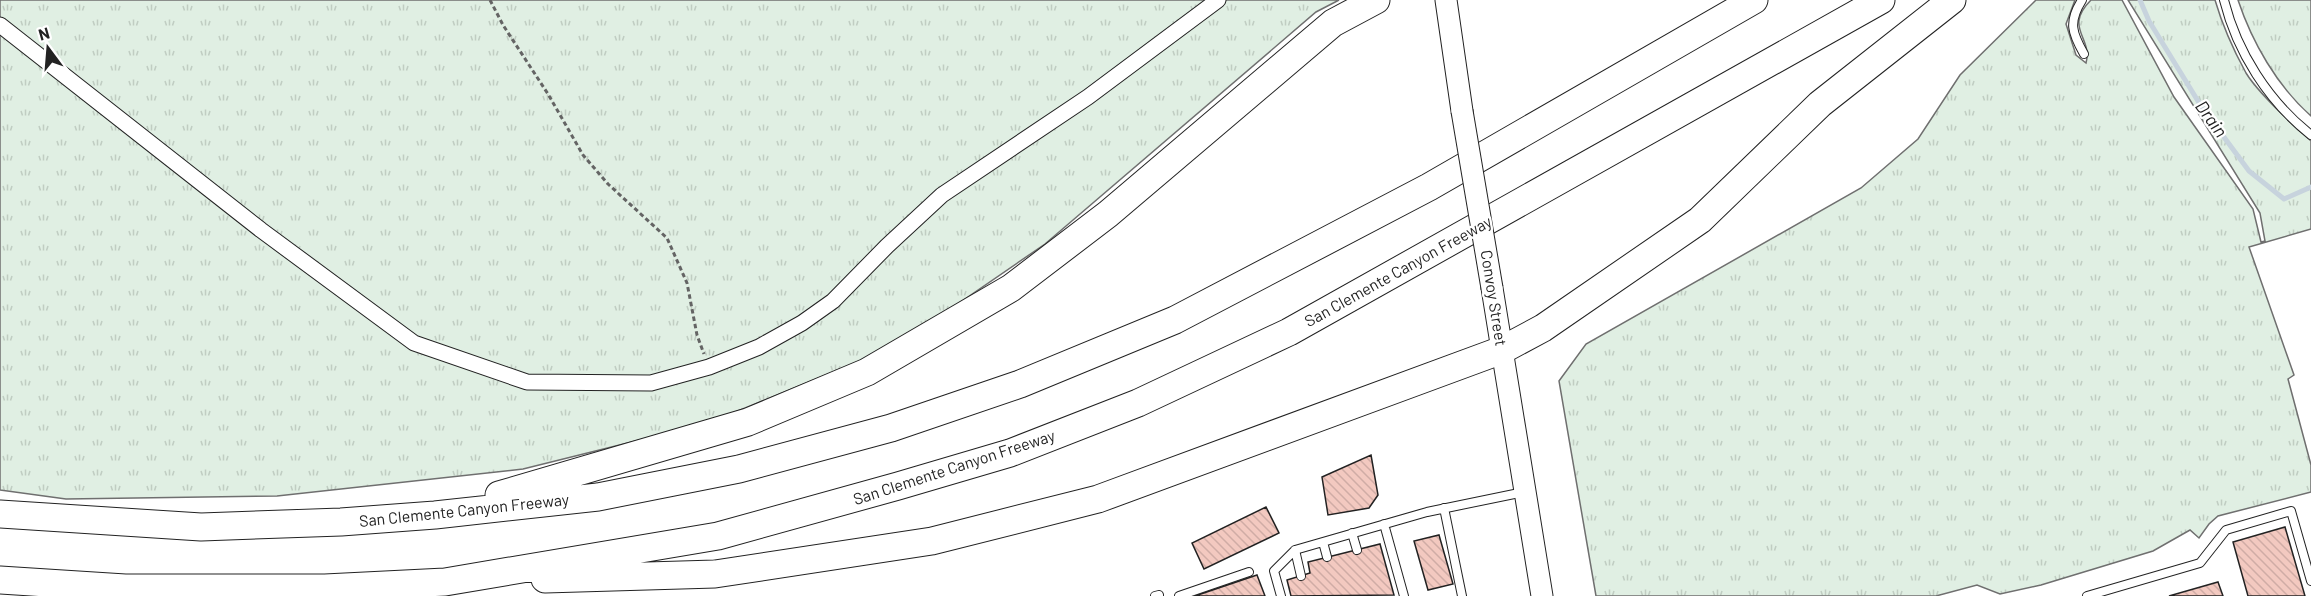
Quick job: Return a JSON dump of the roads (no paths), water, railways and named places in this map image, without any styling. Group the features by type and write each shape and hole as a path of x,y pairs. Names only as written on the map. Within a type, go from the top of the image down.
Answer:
{"highway":[{"path":"435,515 748,422 867,372 1011,288 1108,214 1333,23 1376,0"},
{"name":"San Clemente Canyon Freeway","path":"0,514 201,527 341,522 435,515 598,497 739,469 891,428 1020,384 1175,320 1429,187 1754,0"},
{"name":"San Clemente Canyon Freeway","path":"0,580 125,588 325,588 445,582 718,536 1010,453 1138,403 1289,332 1881,0"},
{"path":"445,582 715,574 932,542 1098,499 1502,350 1543,328 1700,220 1820,104 1952,0"}],"main road":[{"name":"Convoy Street","path":"1446,0 1462,111 1542,596"}],"street":[{"path":"0,25 261,230 414,343 527,382 651,383 709,366 759,346 802,323 833,301 942,195 1088,97 1218,0"}],"lane":[{"path":"2082,0 2074,13 2073,36 2084,54"},
{"path":"2224,0 2239,44 2261,81 2285,113 2311,135"},
{"path":"1281,596 1274,571 1295,550 1444,508 1525,491"},
{"path":"1444,508 1462,596"},
{"path":"2087,596 2200,563 2226,530 2291,511 2311,581"},
{"path":"1384,524 1404,596"},
{"path":"1352,533 1357,550"},
{"path":"1323,542 1327,557"},
{"path":"1295,550 1301,576"},
{"path":"1179,596 1250,572"}],"waterway":[{"name":"Drain","path":"2140,0 2149,21 2201,106 2249,171 2284,199 2311,187"}]}
